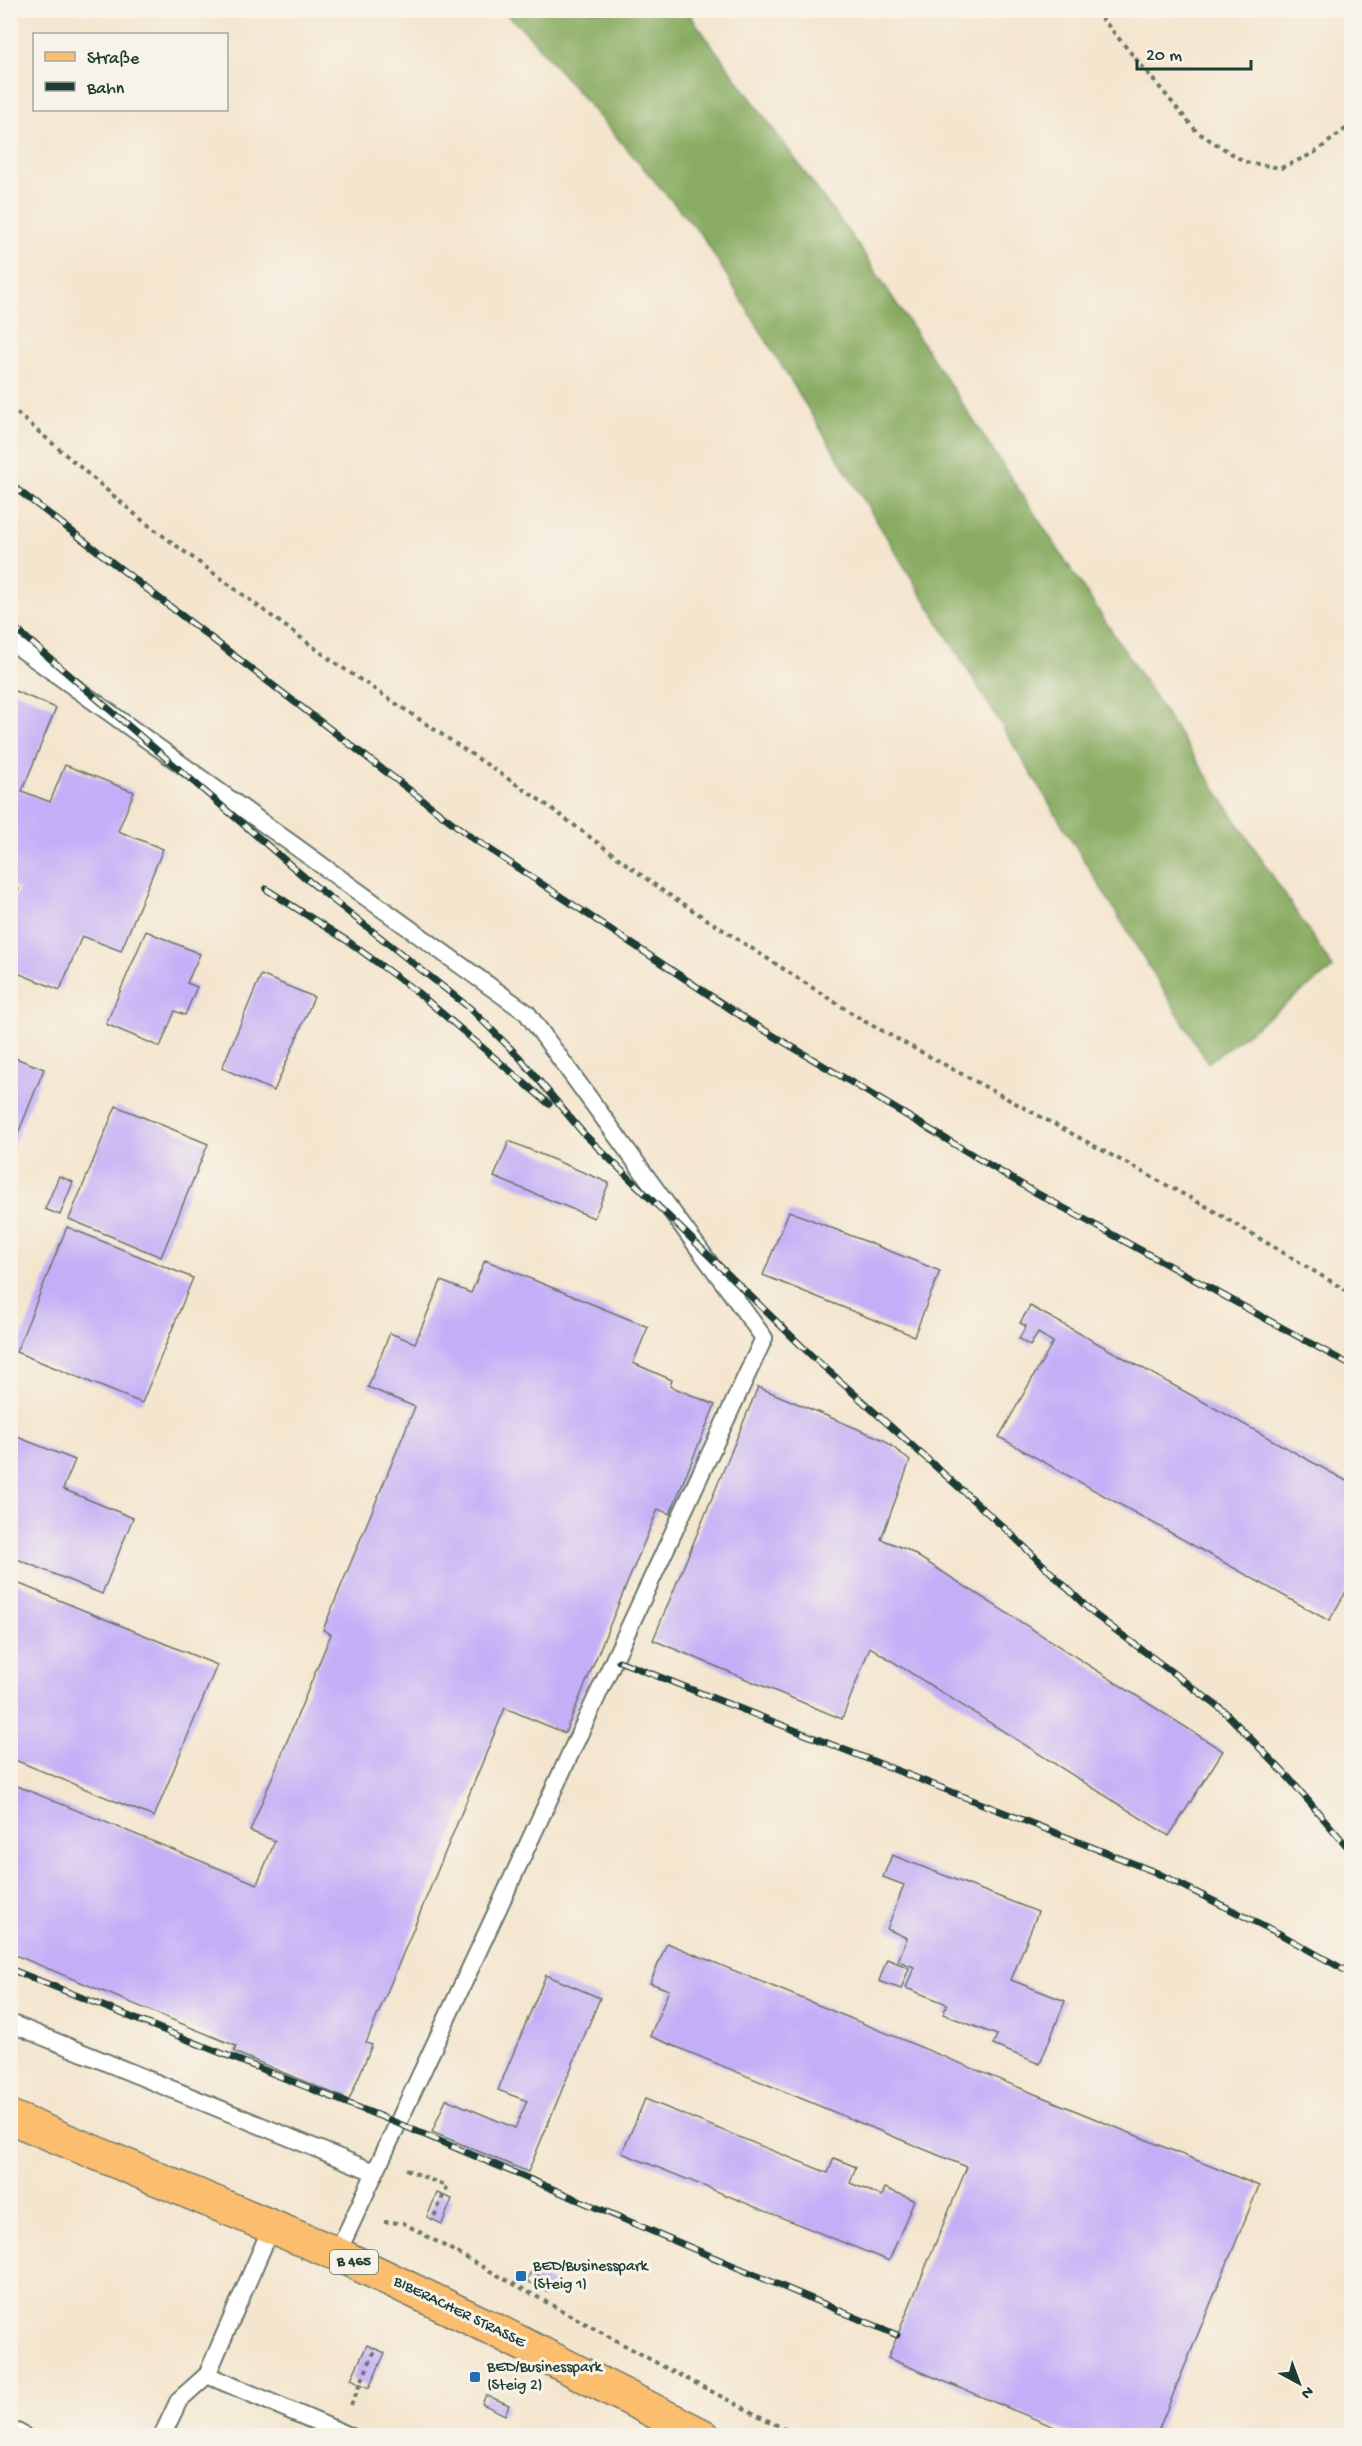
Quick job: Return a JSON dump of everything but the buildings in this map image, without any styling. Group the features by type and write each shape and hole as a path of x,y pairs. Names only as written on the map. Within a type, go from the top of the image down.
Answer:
{"main road":[{"name":"BIBERACHER STRASSE","path":"10,2117 337,2254 495,2330 703,2436"}],"lane":[{"path":"10,641 527,1013 764,1338 337,2254"},
{"path":"10,2023 377,2165"},
{"path":"162,2436 179,2400 207,2375 272,2226"},
{"path":"207,2375 350,2436"}],"path":[{"path":"1095,10 1197,132 1245,162 1281,168 1314,153 1352,124"},
{"path":"10,407 143,521 331,660 544,803 663,891 864,1022 1207,1207 1352,1294"},
{"path":"377,2165 447,2187 433,2220"},
{"path":"361,2381 375,2350"}],"green space":[{"path":"502,11 687,11 860,248 1333,968 1208,1063 703,237 525,31"}],"railway":[{"path":"10,484 471,837 744,1018 1031,1190 1352,1366"},
{"path":"10,624 309,881 471,1009 520,1058 583,1133 813,1357 1010,1533 1094,1614 1224,1711 1288,1777 1352,1852"},
{"path":"266,889 349,942 417,992 549,1104"},
{"path":"619,1661 1155,1872 1280,1934 1352,1974"},
{"path":"10,1969 397,2123 897,2335"}],"place":[{"name":"BED/Businesspark (Steig 1)","path":"521,2276"},
{"name":"BED/Businesspark (Steig 2)","path":"475,2377"}]}
